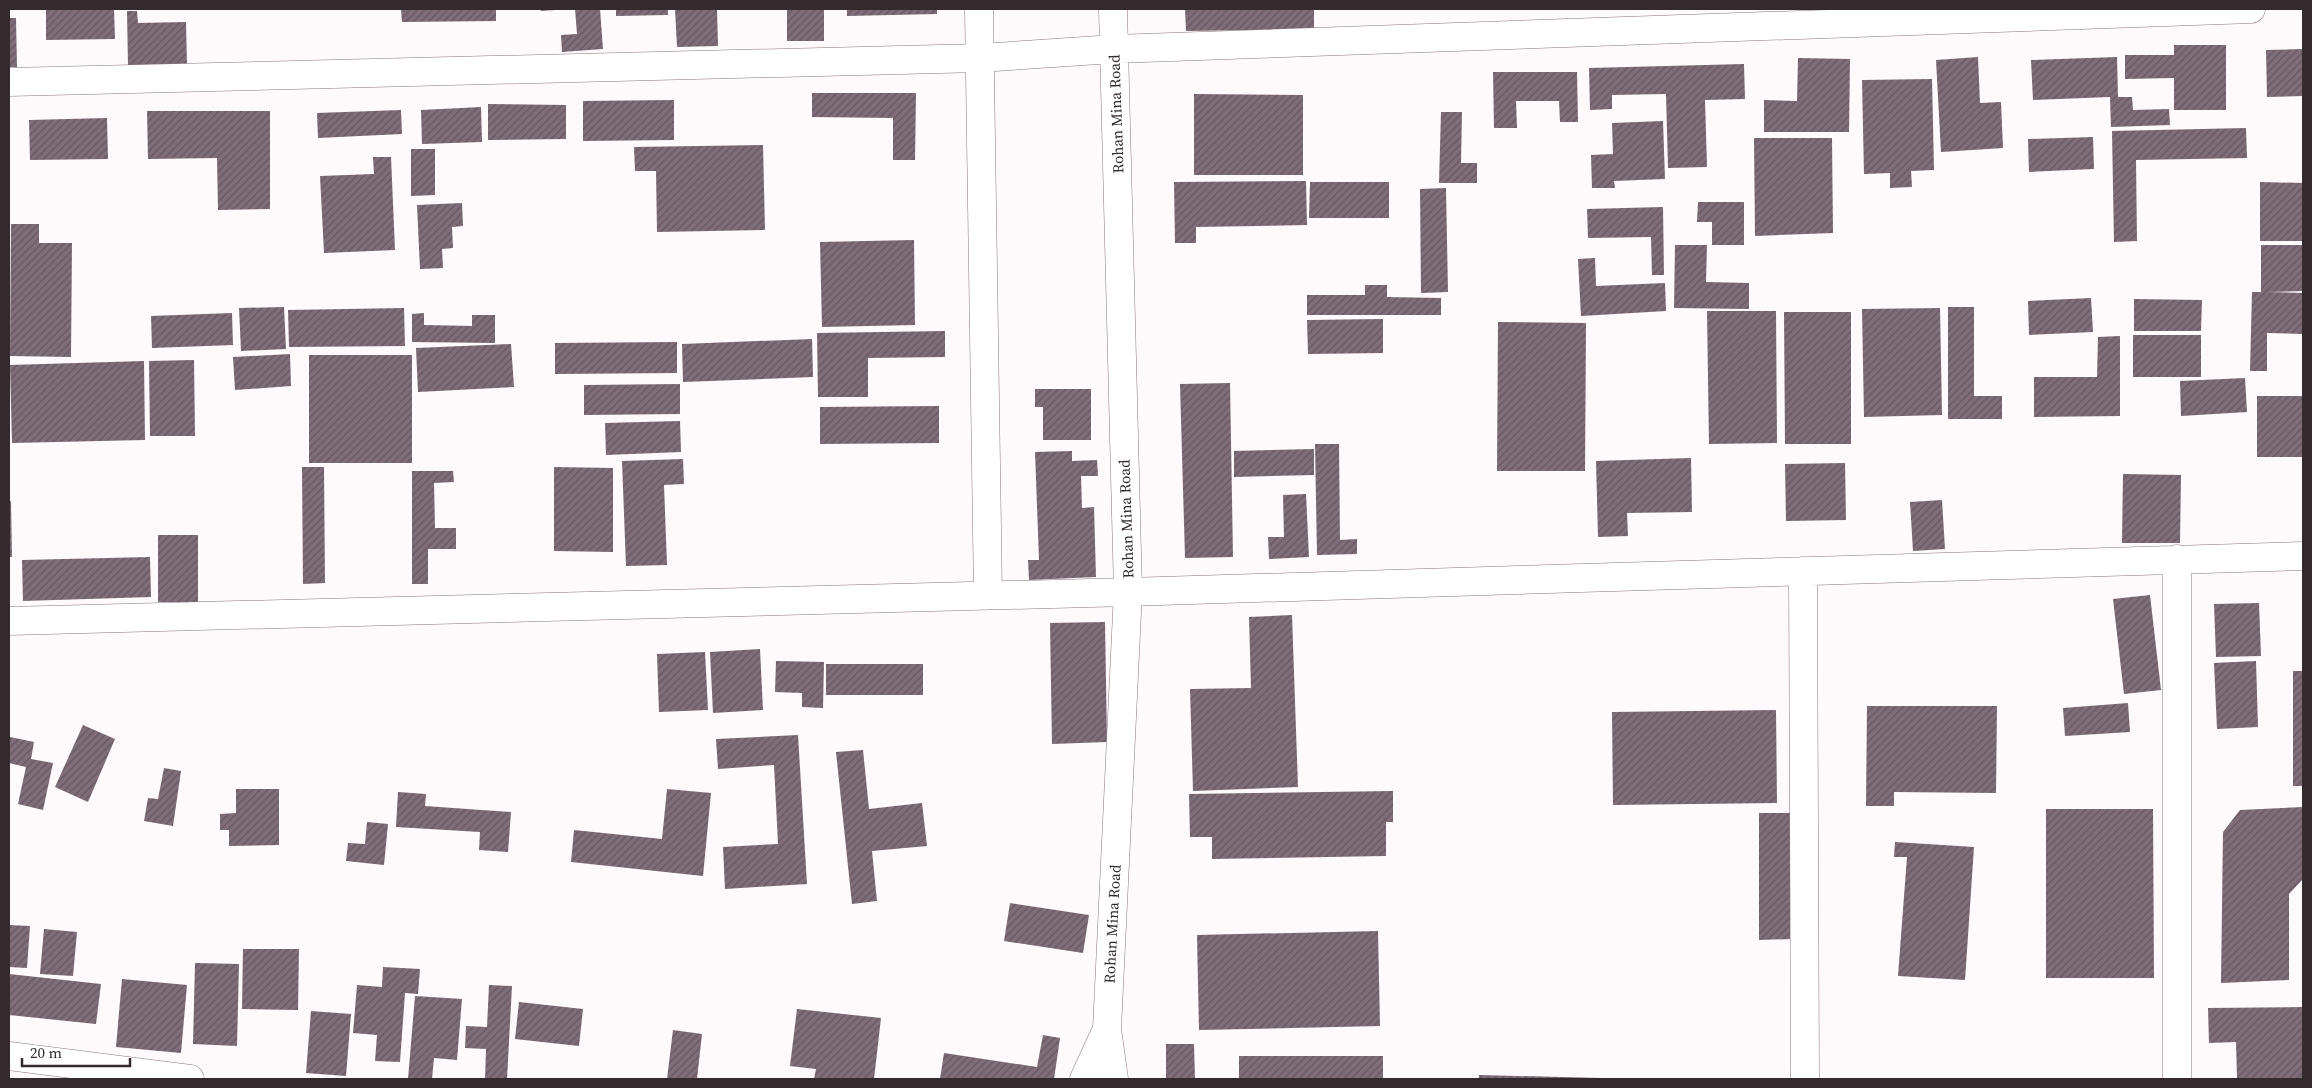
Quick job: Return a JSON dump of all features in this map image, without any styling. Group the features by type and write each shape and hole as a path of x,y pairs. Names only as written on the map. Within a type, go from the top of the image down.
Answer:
{"street":[{"path":"979,9 988,594"},
{"name":"Rohan Mina Road","path":"1113,9 1128,592 1107,1029 1114,1079"},
{"path":"9,82 980,58 1114,49 2251,9"},
{"path":"9,621 988,594 1128,592 2303,556"},
{"path":"2177,560 2177,1079"},
{"path":"1803,571 1805,1079"},
{"name":"Rohan Mina Road","path":"1084,1079 1107,1029"},
{"path":"9,1056 154,1077 190,1079"}],"building":[{"path":"46,9 114,9 115,39 46,40"},
{"path":"401,9 496,9 496,21 402,22"},
{"path":"540,9 555,9 555,10 541,11"},
{"path":"575,9 600,9 603,49 562,52 561,35 577,34"},
{"path":"616,9 668,9 668,15 616,16"},
{"path":"675,9 717,9 718,46 677,47"},
{"path":"787,9 824,9 824,41 787,41"},
{"path":"847,9 937,9 937,14 847,16"},
{"path":"1185,9 1314,9 1314,29 1186,31"},
{"path":"127,11 137,11 138,23 186,22 187,64 128,66"},
{"path":"9,18 16,18 17,67 9,67"},
{"path":"2174,45 2226,45 2226,110 2174,110 2174,78 2125,79 2125,55 2174,55"},
{"path":"2303,49 2303,96 2267,97 2266,50"},
{"path":"1978,57 1980,103 2001,102 2003,148 1941,152 1936,60"},
{"path":"2117,57 2118,97 2132,97 2133,110 2169,109 2170,125 2111,127 2110,97 2033,100 2031,60"},
{"path":"1798,58 1850,59 1849,132 1764,132 1764,100 1797,101"},
{"path":"1744,64 1745,99 1705,100 1707,167 1668,168 1666,94 1612,95 1612,109 1590,110 1589,68"},
{"path":"1493,72 1577,72 1578,122 1560,122 1559,101 1516,101 1517,128 1494,128"},
{"path":"1932,79 1934,170 1911,171 1912,187 1890,188 1890,173 1864,174 1862,80"},
{"path":"812,93 916,93 915,160 893,160 893,118 812,117"},
{"path":"1194,94 1303,95 1303,175 1194,175"},
{"path":"674,100 674,140 583,141 583,101"},
{"path":"488,104 566,105 566,139 488,140"},
{"path":"481,107 482,142 422,144 421,110"},
{"path":"401,110 402,134 318,138 317,113"},
{"path":"147,111 270,111 270,209 218,210 217,158 148,159"},
{"path":"1441,112 1462,112 1461,163 1477,163 1477,183 1439,183"},
{"path":"107,118 108,159 30,160 29,120"},
{"path":"1663,121 1665,179 1614,181 1615,188 1592,188 1591,155 1613,154 1612,123"},
{"path":"2246,128 2247,158 2136,160 2137,241 2114,242 2112,131"},
{"path":"2093,137 2094,169 2029,172 2028,139"},
{"path":"1754,138 1832,138 1833,233 1755,236"},
{"path":"763,145 765,230 657,232 656,171 635,171 634,147"},
{"path":"411,149 435,149 435,195 411,196"},
{"path":"373,157 391,157 395,250 324,253 320,176 374,174"},
{"path":"1306,181 1307,225 1196,227 1196,243 1175,243 1174,182"},
{"path":"1310,182 1389,182 1389,218 1309,218"},
{"path":"2260,182 2303,183 2303,241 2260,241"},
{"path":"1446,188 1448,292 1421,293 1420,189"},
{"path":"1698,202 1744,202 1744,245 1712,245 1712,222 1697,222"},
{"path":"462,203 463,226 452,227 453,248 442,249 443,268 420,269 417,205"},
{"path":"1663,207 1664,275 1652,275 1651,237 1588,238 1587,209"},
{"path":"11,224 39,224 39,243 72,243 71,357 10,356"},
{"path":"914,240 915,325 822,327 820,242"},
{"path":"1675,245 1707,245 1706,282 1749,283 1749,309 1674,308"},
{"path":"2261,245 2303,245 2303,291 2268,292 2303,293 2303,334 2267,333 2267,371 2250,371 2252,292 2261,292"},
{"path":"1595,258 1596,286 1665,283 1666,311 1581,316 1578,259"},
{"path":"1365,285 1387,285 1387,297 1441,298 1441,315 1307,315 1307,295 1365,295"},
{"path":"2091,298 2093,332 2029,335 2028,301"},
{"path":"2134,299 2202,300 2201,331 2134,331"},
{"path":"284,307 286,349 241,351 239,308"},
{"path":"1948,307 1974,307 1974,396 2002,396 2002,419 1948,419"},
{"path":"404,308 405,346 289,347 288,310"},
{"path":"1940,308 1942,415 1864,417 1862,309"},
{"path":"1707,311 1776,311 1777,443 1709,444"},
{"path":"1784,312 1851,312 1851,444 1785,444"},
{"path":"232,313 233,345 152,348 151,316"},
{"path":"424,313 424,325 472,326 472,315 495,315 495,343 412,342 412,314"},
{"path":"1383,319 1383,353 1308,354 1307,320"},
{"path":"1498,322 1586,323 1585,471 1497,471"},
{"path":"945,331 945,357 868,358 868,397 818,397 817,333"},
{"path":"2133,335 2201,335 2201,377 2133,377"},
{"path":"2120,336 2120,416 2034,417 2034,377 2097,377 2098,337"},
{"path":"812,339 813,377 683,382 682,344"},
{"path":"677,342 677,373 555,374 555,343"},
{"path":"511,344 514,387 418,392 416,348"},
{"path":"290,354 291,386 235,390 233,357"},
{"path":"309,355 412,355 412,463 309,463"},
{"path":"194,360 195,436 150,436 149,361"},
{"path":"144,361 145,440 12,443 10,365"},
{"path":"2245,378 2247,412 2181,416 2180,381"},
{"path":"1230,383 1233,557 1185,558 1180,384"},
{"path":"680,384 680,414 584,415 584,385"},
{"path":"1035,389 1091,389 1091,440 1043,440 1043,407 1035,407"},
{"path":"2257,396 2303,396 2303,457 2257,457"},
{"path":"939,406 939,443 820,444 820,407"},
{"path":"680,421 681,452 606,455 605,423"},
{"path":"1315,444 1339,444 1340,540 1357,539 1357,554 1317,555"},
{"path":"1314,449 1314,475 1234,477 1234,451"},
{"path":"1072,451 1072,461 1097,460 1098,476 1081,476 1082,508 1094,507 1096,577 1029,580 1028,560 1039,560 1035,452"},
{"path":"1691,458 1692,512 1627,513 1628,536 1598,537 1596,461"},
{"path":"683,459 684,484 664,485 667,565 626,566 622,461"},
{"path":"1845,463 1846,520 1786,521 1785,464"},
{"path":"302,467 324,467 325,583 303,584"},
{"path":"554,467 613,468 613,552 554,551"},
{"path":"412,471 453,471 454,482 434,483 435,528 456,528 456,549 428,549 428,584 412,584"},
{"path":"2123,474 2181,475 2180,543 2122,543"},
{"path":"1306,494 1309,557 1269,559 1268,537 1284,537 1283,495"},
{"path":"1942,500 1945,549 1913,551 1910,502"},
{"path":"9,501 11,501 12,557 9,557"},
{"path":"158,535 198,535 198,602 158,602"},
{"path":"150,557 151,597 23,601 22,560"},
{"path":"2150,595 2161,690 2124,694 2113,599"},
{"path":"2259,603 2261,656 2216,657 2214,604"},
{"path":"1292,615 1298,787 1193,791 1190,689 1251,688 1249,617"},
{"path":"1105,622 1107,742 1052,744 1050,623"},
{"path":"760,649 763,710 713,713 710,652"},
{"path":"705,652 708,710 659,712 657,654"},
{"path":"776,661 824,662 823,708 802,707 802,693 775,692"},
{"path":"2256,661 2258,727 2217,729 2214,663"},
{"path":"826,664 923,664 923,695 826,695"},
{"path":"2293,671 2303,671 2303,786 2293,786"},
{"path":"2128,703 2130,732 2065,736 2063,708"},
{"path":"1867,706 1997,706 1996,793 1894,792 1894,806 1866,806"},
{"path":"1776,710 1777,803 1613,805 1612,712"},
{"path":"83,725 115,739 88,802 55,787"},
{"path":"798,735 807,884 725,889 723,847 778,844 774,765 718,769 716,739"},
{"path":"10,737 34,742 31,759 53,763 43,810 18,804 26,767 9,763"},
{"path":"863,750 869,809 922,803 927,846 872,851 877,901 852,904 836,752"},
{"path":"164,768 181,771 173,826 144,821 148,798 158,799"},
{"path":"236,789 279,789 279,845 229,846 229,830 220,830 220,814 236,813"},
{"path":"667,789 711,793 703,876 571,862 574,830 662,839"},
{"path":"1393,791 1393,822 1386,822 1386,856 1212,859 1212,837 1190,837 1189,794"},
{"path":"398,792 426,794 425,806 511,812 508,852 479,850 480,832 396,827"},
{"path":"2303,807 2303,879 2289,894 2289,980 2221,983 2223,832 2240,810"},
{"path":"2046,809 2153,809 2154,978 2046,978"},
{"path":"1759,813 1791,813 1792,939 1759,940"},
{"path":"367,822 388,824 384,865 346,861 348,843 365,844"},
{"path":"1895,842 1974,847 1965,980 1898,976 1907,857 1894,857"},
{"path":"1010,903 1089,915 1083,953 1004,941"},
{"path":"9,925 30,926 27,968 9,967"},
{"path":"44,929 77,932 73,976 40,974"},
{"path":"1378,931 1380,1026 1199,1030 1197,935"},
{"path":"243,949 299,949 298,1010 242,1009"},
{"path":"195,963 239,964 237,1046 193,1044"},
{"path":"383,967 420,969 418,994 405,993 400,1062 375,1061 377,1035 353,1033 357,985 382,987"},
{"path":"9,974 101,984 96,1024 9,1015"},
{"path":"122,979 187,985 181,1053 116,1047"},
{"path":"489,985 512,986 507,1079 485,1079 486,1049 465,1048 466,1026 487,1027"},
{"path":"415,996 462,999 457,1060 434,1058 432,1079 408,1079"},
{"path":"519,1002 583,1009 579,1046 515,1039"},
{"path":"2303,1007 2303,1079 2237,1079 2236,1042 2209,1043 2208,1008"},
{"path":"797,1009 881,1018 874,1079 814,1079 816,1069 790,1066"},
{"path":"311,1011 351,1014 346,1076 306,1073"},
{"path":"673,1030 702,1034 697,1079 667,1079"},
{"path":"1043,1035 1060,1038 1054,1079 940,1079 944,1053 1037,1067"},
{"path":"1166,1044 1194,1044 1195,1079 1166,1079"},
{"path":"1239,1056 1383,1056 1383,1079 1239,1079"},
{"path":"1479,1075 1601,1078 1601,1079 1479,1079"}]}
